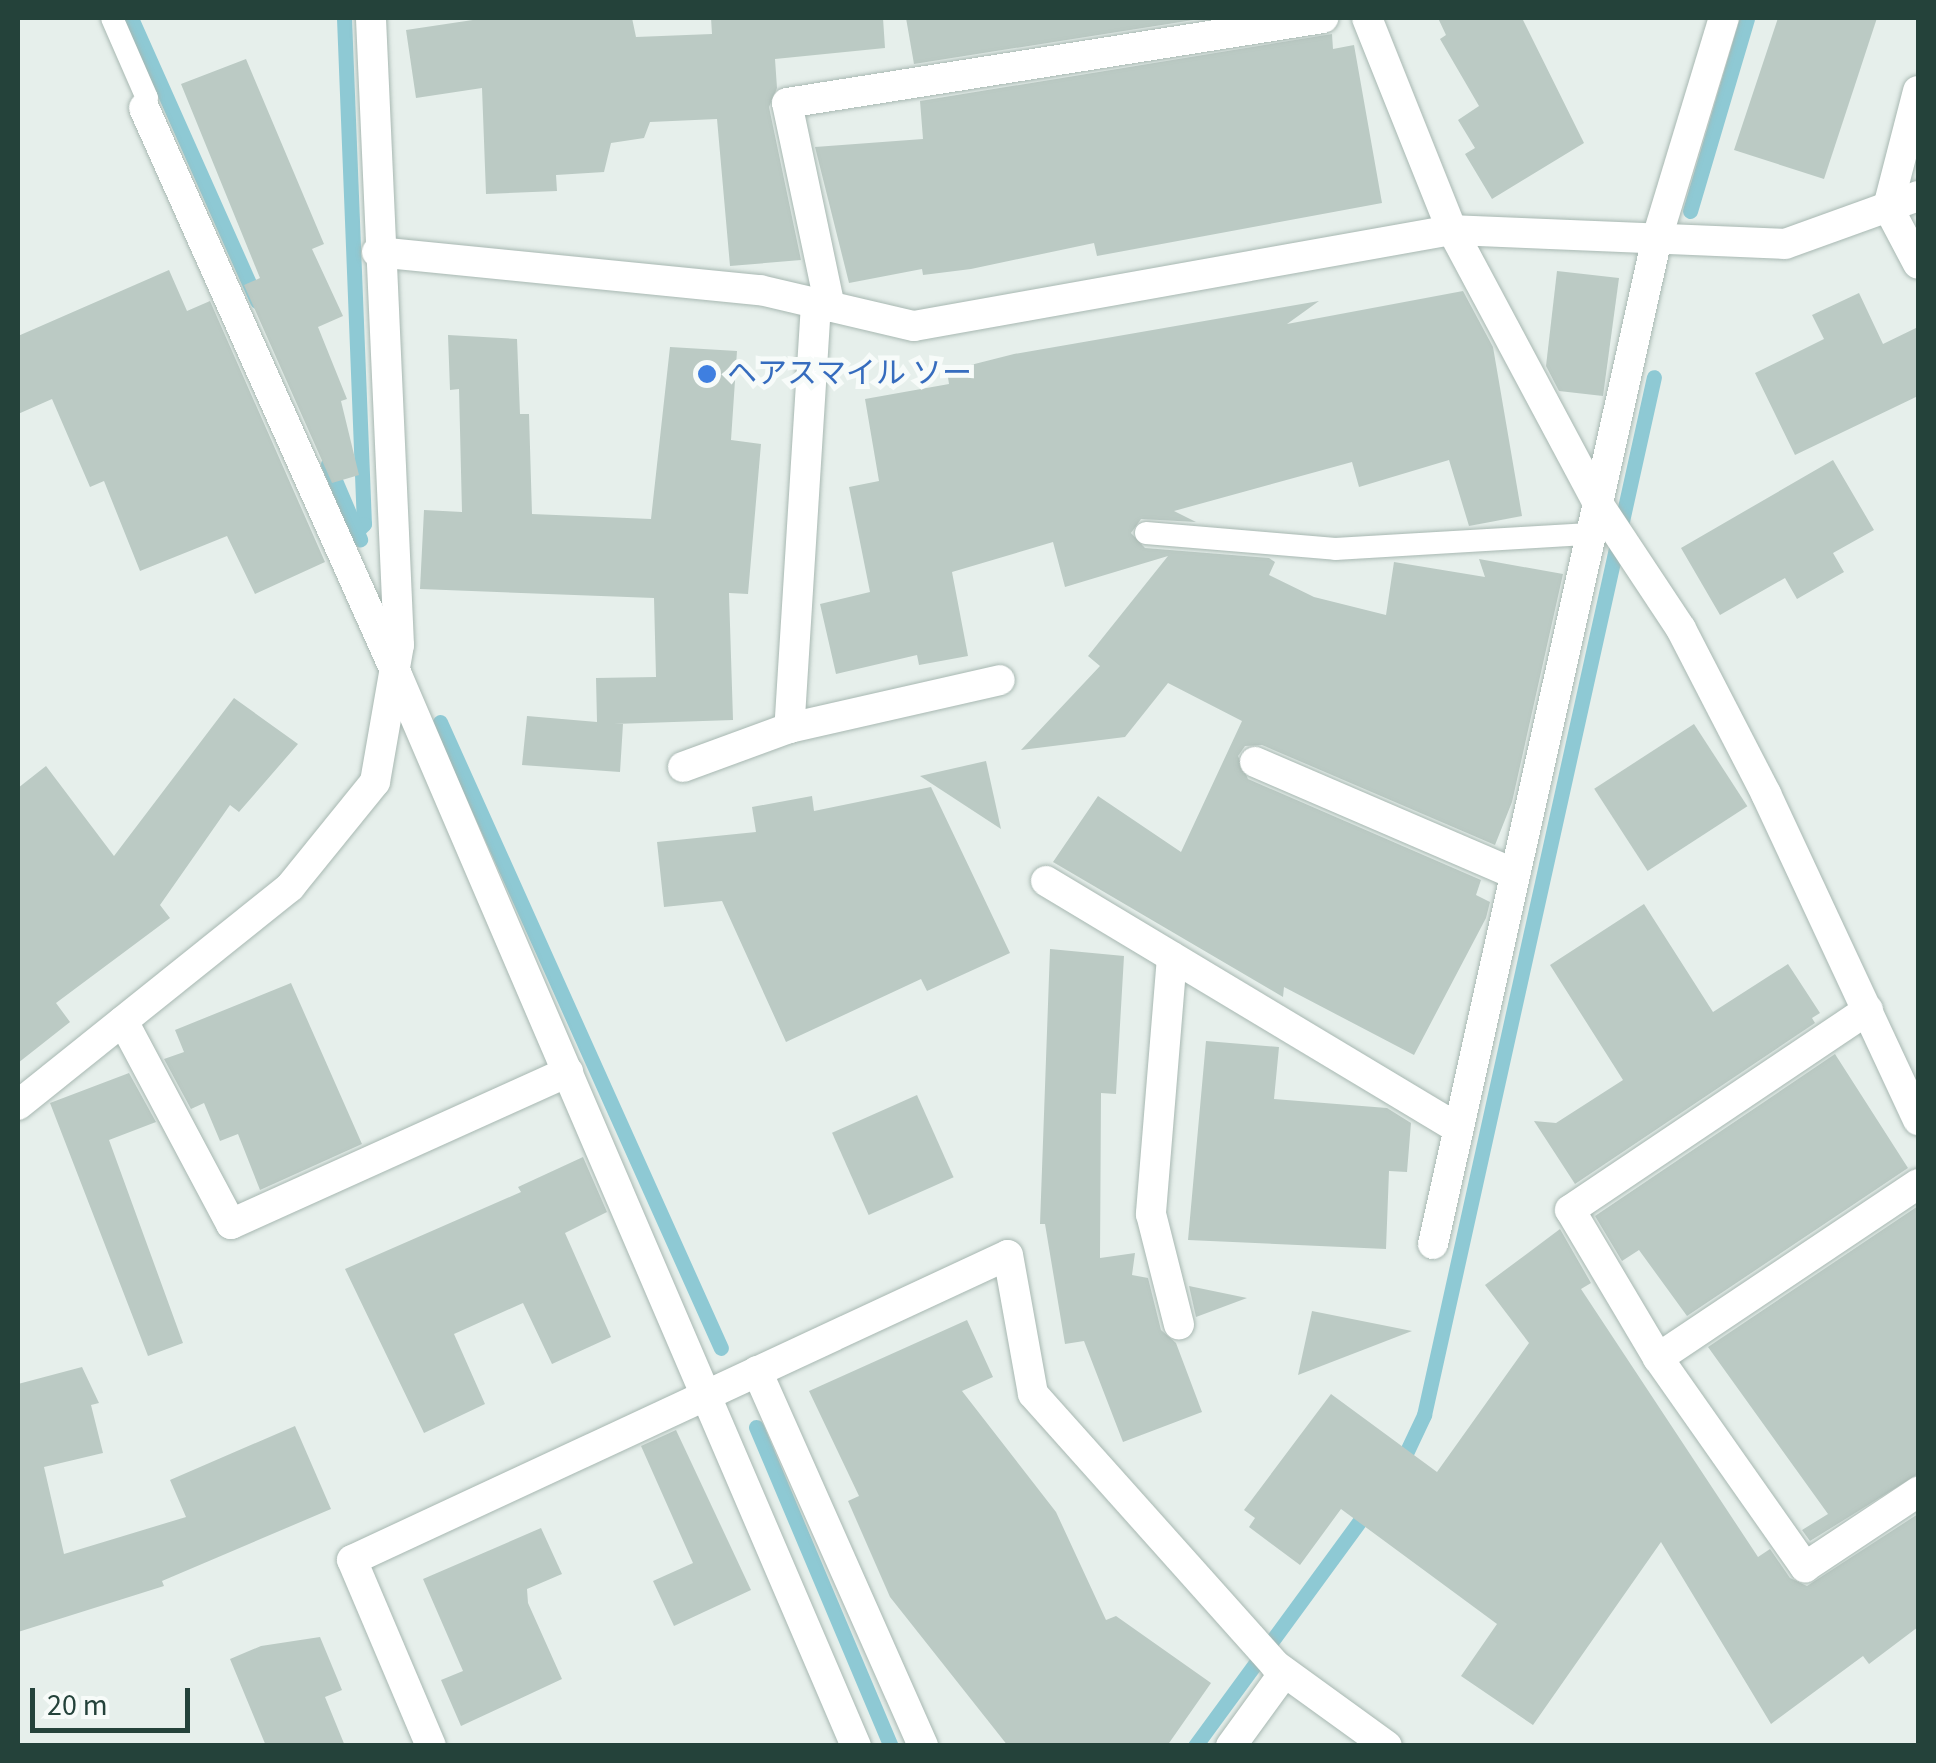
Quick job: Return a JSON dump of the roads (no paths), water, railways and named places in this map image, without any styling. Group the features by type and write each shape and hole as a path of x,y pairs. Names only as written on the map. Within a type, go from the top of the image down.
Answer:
{"street":[{"path":"18,1105 290,887 374,782 398,675 370,18"},
{"path":"789,728 823,306 788,103 1324,18"},
{"path":"1368,18 1452,230 1606,526 1715,695 1918,1120"},
{"path":"1432,1244 1515,874 1606,526 1657,238 1724,18"},
{"path":"1918,91 1888,207 1918,264"},
{"path":"144,108 398,675 856,1746"},
{"path":"378,252 760,290 914,326 1452,230 1785,244 1918,196"},
{"path":"684,767 789,728 1000,680"},
{"path":"1256,762 1515,874"},
{"path":"1046,881 1458,1129"},
{"path":"1172,957 1150,1214 1178,1325"},
{"path":"1868,1010 1570,1210 1658,1358 1805,1567 1918,1492"},
{"path":"122,1021 232,1224 568,1072"},
{"path":"1658,1358 1918,1184"},
{"path":"431,1746 352,1560 1008,1254 1033,1394 1268,1657 1387,1746"},
{"path":"757,1371 923,1746"},
{"path":"1231,1746 1268,1657"}],"lane":[{"path":"112,18 147,98 144,108"},
{"path":"1146,532 1335,548 1606,526"}],"waterway":[{"path":"131,18 257,301"},
{"path":"344,18 364,524 357,531"},
{"path":"1690,211 1747,18"},
{"path":"1399,1468 1424,1415 1654,377"},
{"path":"328,464 360,539"},
{"path":"440,722 721,1348"},
{"path":"756,1427 891,1746"},
{"path":"1195,1746 1370,1507"}],"place":[{"name":"ヘアスマイル ソー","path":"707,374"}]}
